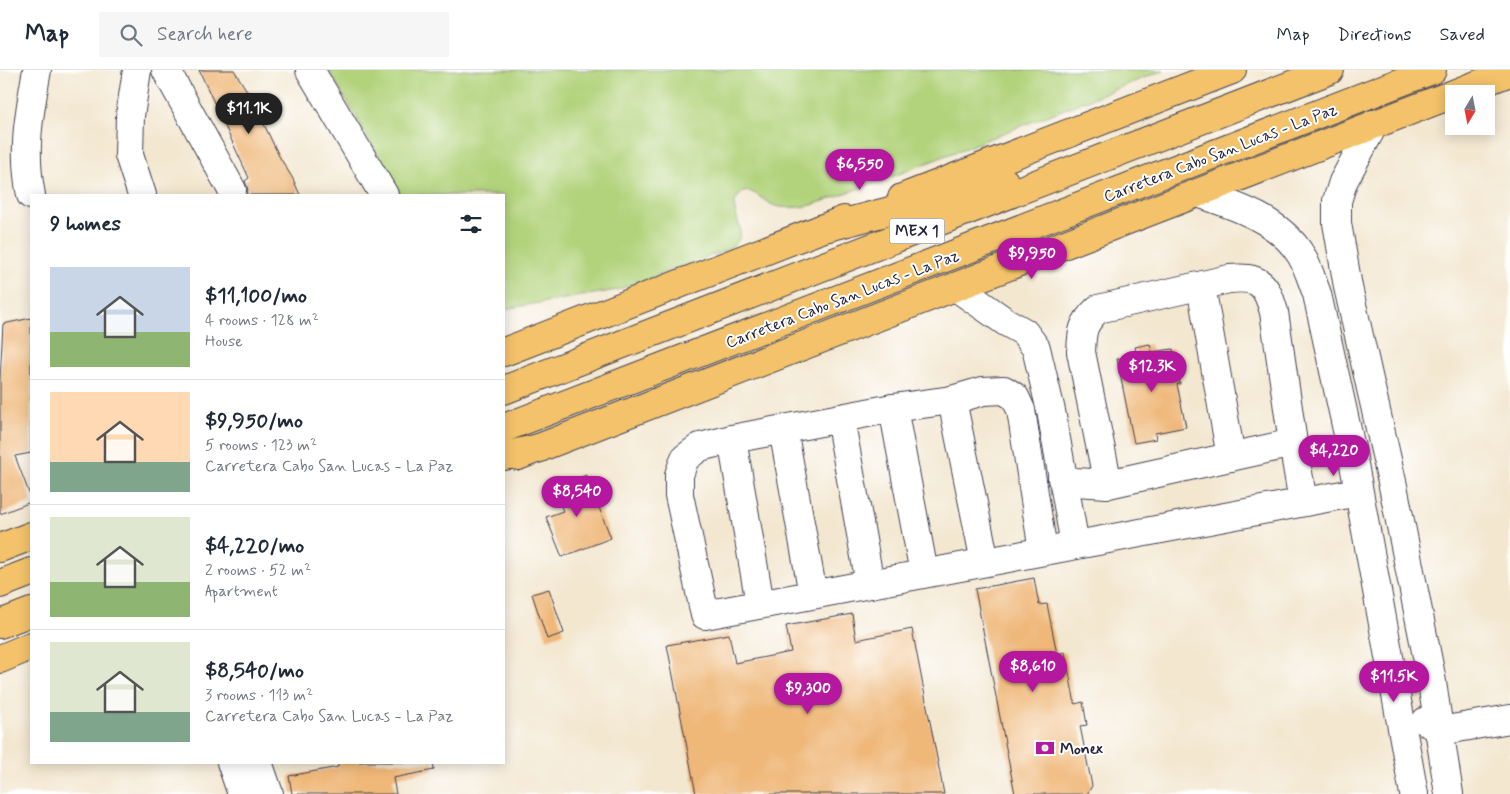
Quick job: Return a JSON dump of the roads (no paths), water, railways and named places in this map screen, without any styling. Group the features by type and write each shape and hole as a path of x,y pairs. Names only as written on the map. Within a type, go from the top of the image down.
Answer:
{"main road":[{"path":"505,352 1232,70"},
{"name":"MEX 1","path":"505,390 1330,70"},
{"name":"Carretera Cabo San Lucas - La Paz","path":"505,428 1432,70"},
{"path":"505,462 1510,72"},
{"path":"821,229 1136,146"},
{"path":"505,456 540,448"},
{"path":"0,548 30,536"},
{"path":"0,584 30,572"},
{"path":"0,624 30,612"},
{"path":"0,658 30,646"}],"street":[{"path":"31,194 27,174 28,120 37,70"},
{"path":"137,70 130,116 129,155 142,194"},
{"path":"166,70 232,190"},
{"path":"310,70 383,194"},
{"path":"1374,124 1343,182 1338,201 1337,223 1348,287 1393,486 1431,676 1449,794"},
{"path":"1198,193 1236,206 1256,216 1289,239 1301,254 1317,294 1349,440 1414,794"},
{"path":"1108,484 1081,352 1082,335 1086,320 1098,309 1242,277 1257,280 1269,294 1274,312 1292,443 1303,502"},
{"path":"1201,286 1231,457"},
{"path":"956,287 1024,332 1036,348 1051,411 1075,545"},
{"path":"1042,551 1021,410 1015,397 1004,390 983,391 952,400 893,408 732,438 700,447 685,458 679,476 679,495 705,615 1358,492"},
{"path":"952,400 985,562"},
{"path":"893,408 924,573"},
{"path":"840,418 870,584"},
{"path":"783,429 814,594"},
{"path":"732,438 760,604"},
{"path":"1062,479 1075,482 1108,484 1292,443"},
{"path":"1382,624 1392,628 1400,639 1418,710 1430,725 1440,731 1510,719"},
{"path":"0,663 30,661"},
{"path":"232,764 242,794"},
{"path":"259,764 269,794"}],"place":[{"name":"Monex","path":"1045,748"}]}
